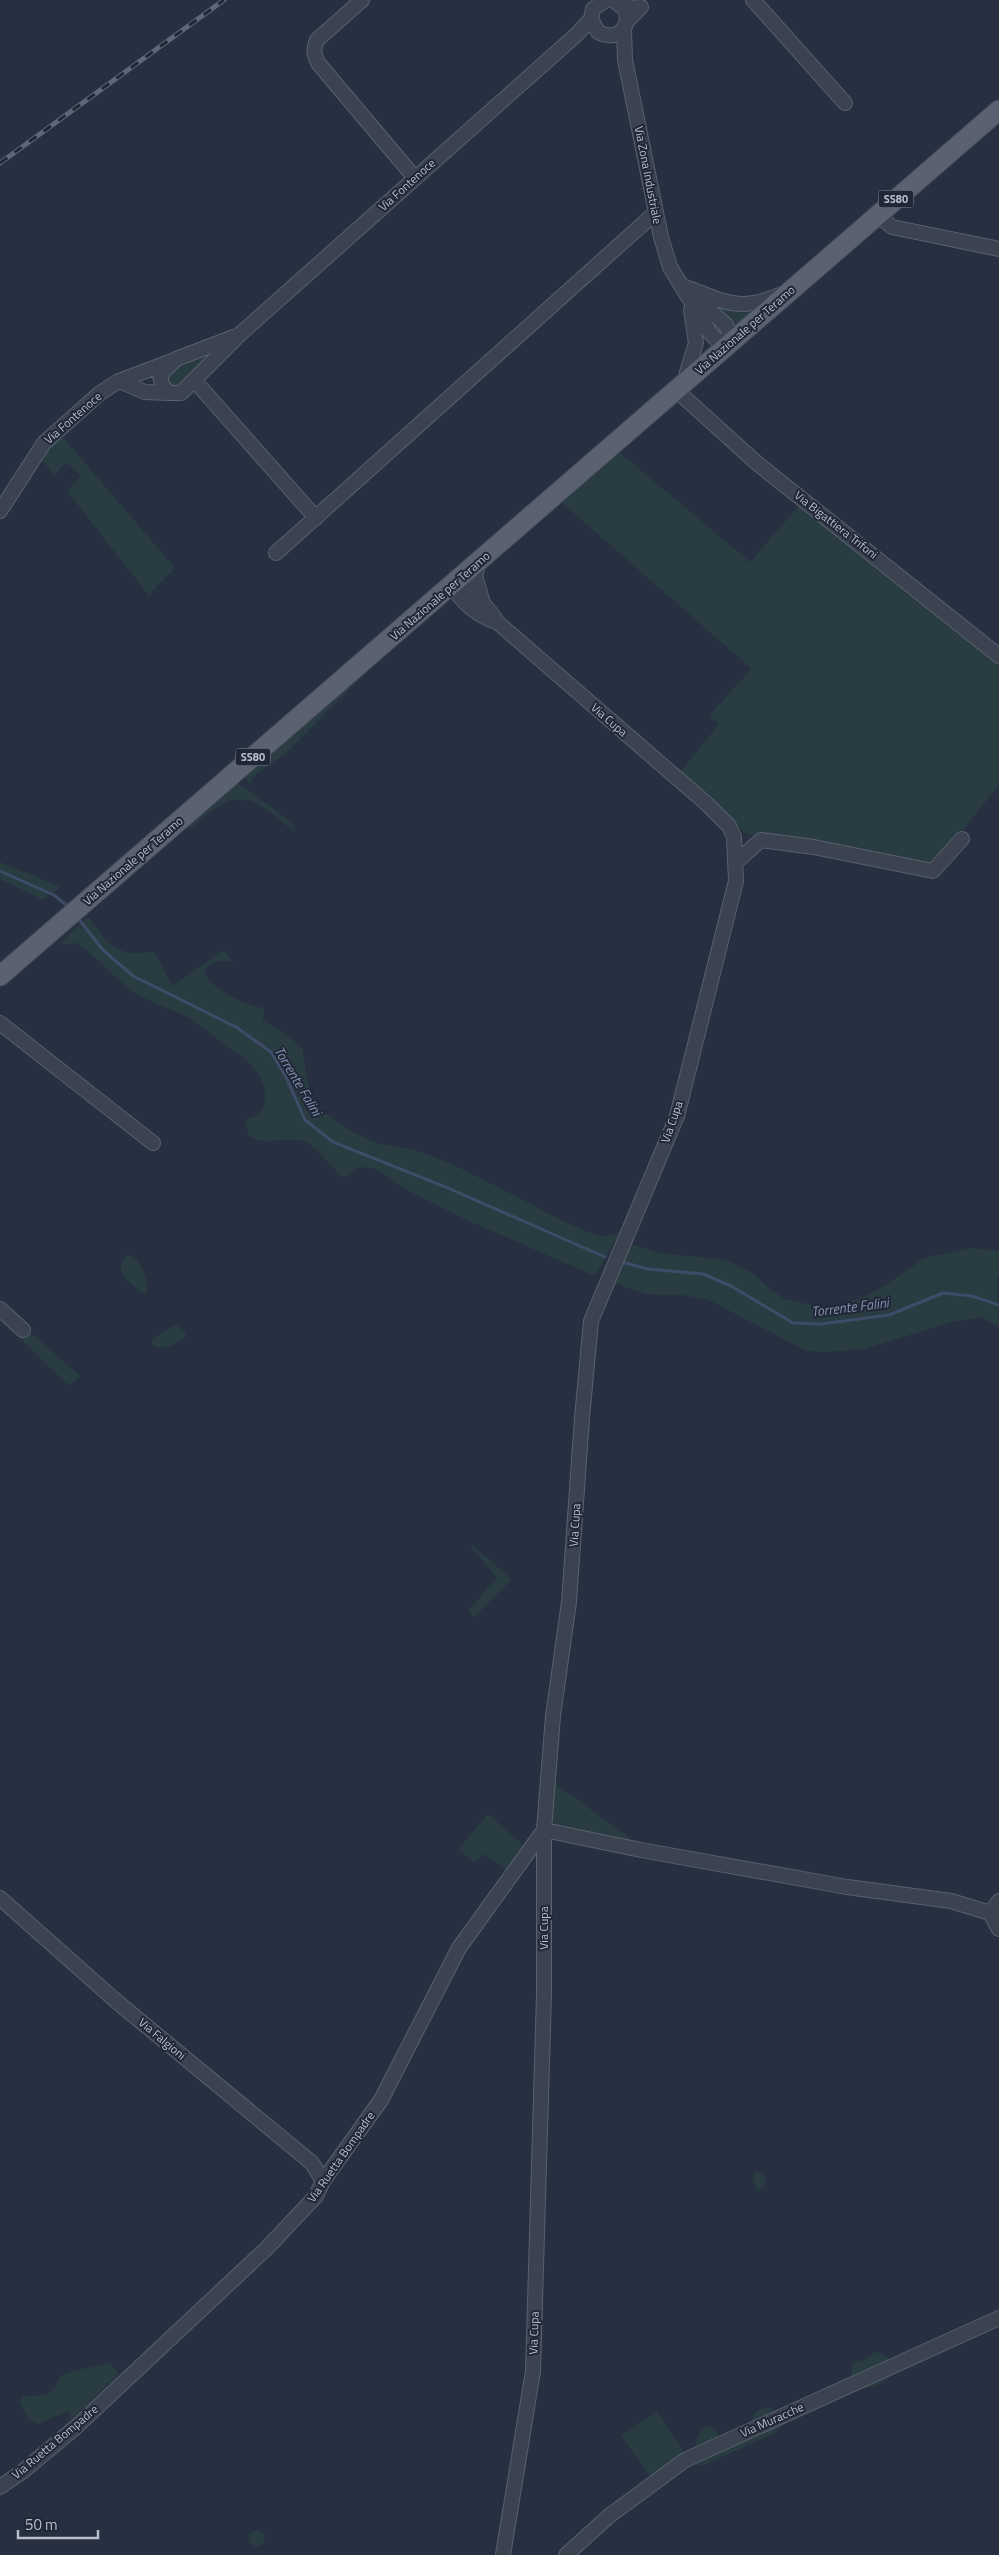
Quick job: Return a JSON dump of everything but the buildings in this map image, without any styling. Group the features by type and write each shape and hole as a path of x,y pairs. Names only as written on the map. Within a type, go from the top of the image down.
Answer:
{"main road":[{"name":"Via Nazionale per Teramo","path":"0,976 999,110"}],"street":[{"path":"362,0 317,40 314,49 315,56 318,63 415,178"},
{"name":"Via Fontenoce","path":"119,381 146,392 181,392 239,334 575,36 592,9 606,0"},
{"path":"753,0 845,103"},
{"path":"618,2 633,8 645,4"},
{"name":"Via Zona Industriale","path":"618,2 626,25 625,60 654,214 670,267 683,286"},
{"path":"575,36 604,34 626,25 645,4"},
{"name":"Via Zona Industriale","path":"592,9 604,34 619,48 625,60"},
{"path":"276,553 654,214"},
{"path":"878,215 892,228 999,249"},
{"path":"683,286 717,301 742,305 762,301 793,289"},
{"path":"683,286 726,325 732,342"},
{"path":"680,387 696,343 693,319 683,286"},
{"name":"Via Fontenoce","path":"0,511 44,443 100,393 119,381 239,334"},
{"name":"Via Fontenoce","path":"169,393 162,385 160,375 176,359"},
{"path":"194,380 316,518"},
{"name":"Via Bigattiera Trifoni","path":"680,387 758,464 999,656"},
{"name":"Via Cupa","path":"479,561 475,576 479,606"},
{"name":"Via Cupa","path":"453,584 462,586 479,606 713,810 729,826 734,837 736,862 736,881 676,1116 591,1321 582,1418 570,1602 552,1716 544,1830 544,1994 533,2371 503,2555"},
{"path":"423,610 438,602 447,600 479,606"},
{"path":"736,862 761,840 814,847 933,871 962,839"},
{"path":"0,1023 152,1143"},
{"path":"0,1309 23,1330"},
{"path":"544,1830 641,1850 847,1887 951,1901 990,1913 999,1929"},
{"name":"Via Ruetta Bompadre","path":"0,2487 22,2472 76,2427 268,2246 316,2196 324,2181 381,2100 459,1948 544,1830"},
{"name":"Via Falgioni","path":"0,1898 116,2001 312,2163 324,2181"},
{"path":"990,1913 999,1901"},
{"name":"Via Muracche","path":"566,2555 609,2516 685,2460 999,2318"}],"green space":[{"path":"711,305 726,310 755,310 733,329"},
{"path":"203,357 205,359 176,388 169,387 164,373"},
{"path":"61,435 175,568 152,591 150,597 67,491 81,477 67,462 54,475 41,459"},
{"path":"617,450 750,562 802,502 999,665 999,785 957,837 931,863 924,865 746,834 680,772 719,724 709,715 752,669 559,500"},
{"path":"362,671 365,674 286,753 257,773 250,783 241,775"},
{"path":"234,780 294,824 295,832 257,803 247,800 225,803 213,810 192,828 180,829"},
{"path":"0,862 61,887 43,900 0,879"},
{"path":"89,917 107,941 120,950 134,953 154,952 173,986 223,950 233,961 213,963 204,972 214,984 230,996 248,1004 264,1008 263,1020 302,1048 310,1097 320,1109 349,1130 376,1143 415,1150 452,1164 585,1231 604,1237 620,1232 595,1276 469,1221 407,1190 377,1169 359,1167 343,1178 308,1143 296,1140 263,1141 249,1136 245,1119 259,1114 264,1105 264,1085 260,1076 247,1061 193,1021 134,992 77,943 59,945"},
{"path":"630,1244 659,1253 718,1259 733,1263 752,1273 771,1290 785,1299 817,1306 838,1306 863,1297 884,1286 924,1258 972,1248 999,1251 999,1275 997,1278 999,1327 980,1317 951,1322 865,1349 826,1352 806,1351 709,1300 682,1295 647,1294 613,1283"},
{"path":"128,1255 138,1261 144,1272 147,1284 146,1295 130,1283 122,1272 123,1260"},
{"path":"178,1325 186,1334 185,1338 171,1346 159,1348 152,1344 152,1341 161,1334"},
{"path":"27,1329 80,1376 69,1386 19,1338"},
{"path":"472,1545 512,1579 474,1617 468,1611 497,1577 470,1547"},
{"path":"553,1782 630,1838 633,1845 550,1829"},
{"path":"488,1814 527,1848 509,1873 485,1854 474,1863 458,1849"},
{"path":"755,2172 760,2172 765,2176 765,2185 759,2191 753,2183"},
{"path":"875,2352 881,2353 889,2360 892,2370 890,2375 883,2383 871,2387 858,2388 851,2380 852,2365 857,2360 862,2362"},
{"path":"110,2362 119,2374 64,2426 71,2417 67,2411 39,2424 29,2420 20,2402 22,2397 49,2393 53,2390 58,2379 64,2375"},
{"path":"765,2407 776,2411 780,2417 780,2429 775,2433 702,2466 691,2465 651,2477 621,2436 657,2412 685,2453 696,2448 698,2435 708,2426 715,2428 719,2438 750,2425 755,2412"},
{"path":"254,2530 260,2530 265,2535 263,2544 254,2546 249,2541 249,2535"}],"waterway":[{"name":"Torrente Falini","path":"0,871 54,895 70,908"},
{"name":"Torrente Falini","path":"77,917 103,950 133,976 236,1027 271,1052 286,1077 305,1120 333,1142 448,1188 605,1257"},
{"name":"Torrente Falini","path":"622,1262 648,1269 703,1274 731,1286 793,1323 821,1324 889,1315 943,1293 972,1296 999,1305"}],"railway":[{"path":"0,163 224,0"}]}
